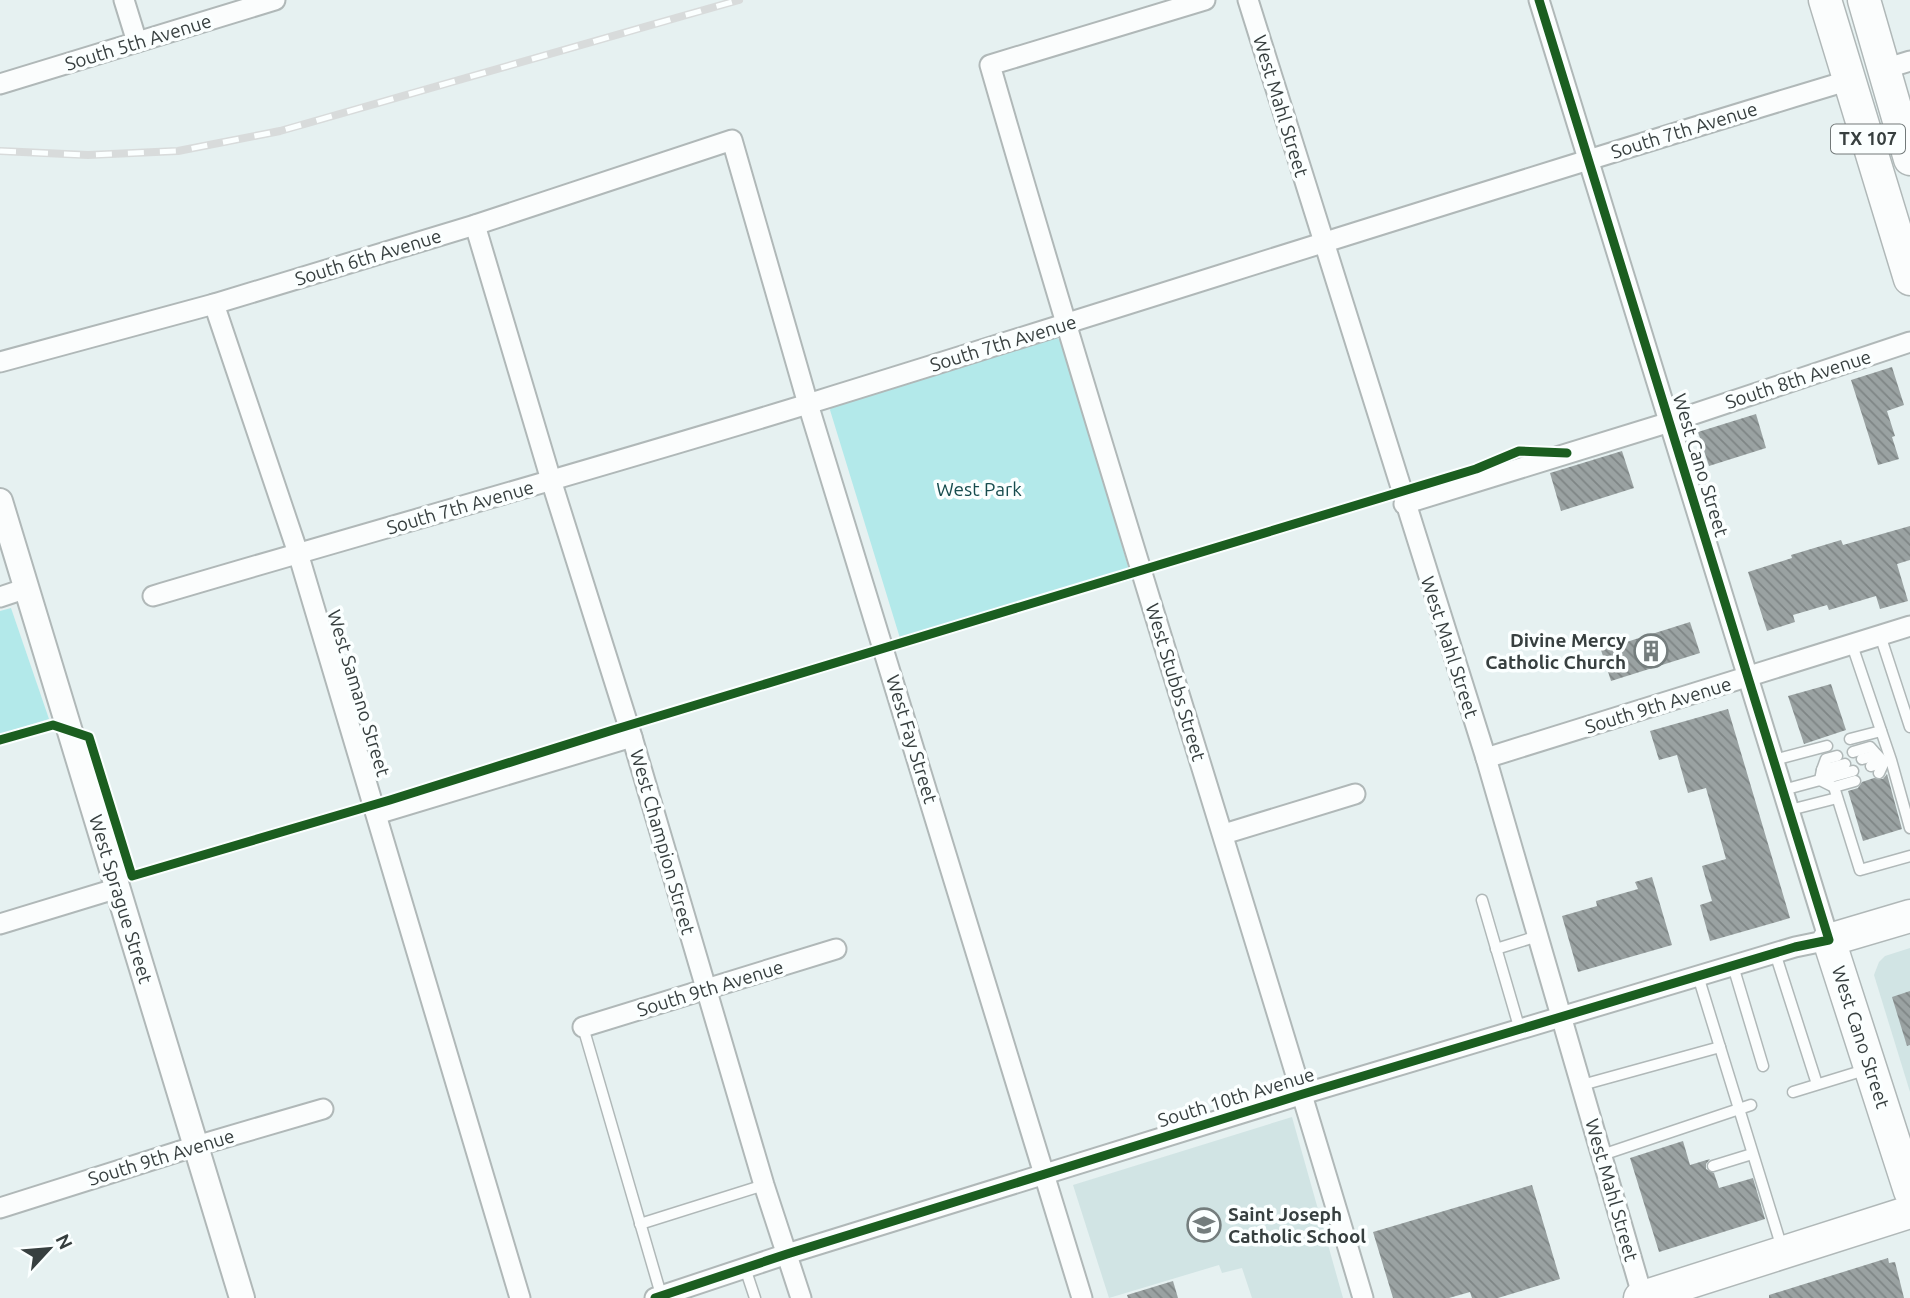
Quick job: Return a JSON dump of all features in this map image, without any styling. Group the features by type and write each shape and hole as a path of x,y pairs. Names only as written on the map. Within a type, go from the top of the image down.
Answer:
{"main road":[{"name":"TX 107","path":"1825,0 1910,279"},
{"name":"TX 107","path":"1864,0 1897,65 1910,159"},
{"path":"1850,80 1862,78 1868,83 1896,161 1910,179"},
{"path":"1888,208 1910,244"},
{"name":"South 10th Avenue","path":"1829,940 1910,916"},
{"name":"West Cano Street","path":"1829,940 1910,1191"},
{"path":"1642,1298 1910,1212"}],"street":[{"path":"124,0 137,42"},
{"name":"South 5th Avenue","path":"0,84 275,0"},
{"name":"West Stubbs Street","path":"1205,0 990,65 1065,323 1224,834 1363,1298"},
{"name":"West Mahl Street","path":"1248,0 1486,758 1642,1298"},
{"name":"West Cano Street","path":"1539,0 1829,940"},
{"name":"South 7th Avenue","path":"153,596 808,404 1587,159 1850,80"},
{"name":"South 6th Avenue","path":"0,362 214,304 475,225 732,140"},
{"name":"West Fay Street","path":"732,140 808,404 1082,1298"},
{"name":"West Champion Street","path":"475,225 632,737 764,1185 801,1298"},
{"name":"West Samano Street","path":"214,304 298,553 520,1298"},
{"name":"South 8th Avenue","path":"1405,504 1670,422 1910,342"},
{"name":"West Sprague Street","path":"0,501 242,1298"},
{"path":"0,597 27,589"},
{"name":"South 9th Avenue","path":"1486,758 1910,626"},
{"path":"377,814 632,737"},
{"path":"1224,834 1355,794"},
{"path":"0,924 118,888"},
{"name":"South 10th Avenue","path":"659,1297 787,1254 1303,1094 1775,953 1829,940"},
{"name":"South 9th Avenue","path":"583,1027 836,949"},
{"name":"South 9th Avenue","path":"0,1208 323,1109"}],"lane":[{"path":"1880,635 1910,727"},
{"path":"1852,645 1881,731 1884,759 1910,828"},
{"path":"1850,739 1881,731"},
{"path":"1774,760 1825,746 1843,766"},
{"path":"1858,755 1884,759"},
{"path":"1875,770 1884,759"},
{"path":"1783,790 1843,766"},
{"path":"1821,775 1843,766"},
{"path":"1836,792 1843,766"},
{"path":"1821,775 1836,792 1860,870 1910,856"},
{"path":"1790,810 1836,792"},
{"path":"1482,900 1520,1030"},
{"path":"1496,949 1538,936"},
{"path":"1775,953 1817,1084"},
{"path":"1733,966 1763,1066"},
{"path":"1698,976 1783,1252"},
{"path":"583,1027 659,1297"},
{"path":"1582,1086 1720,1047"},
{"path":"1793,1092 1871,1068"},
{"path":"1602,1155 1751,1105"},
{"path":"1713,1166 1752,1154"},
{"path":"640,1224 764,1185"},
{"path":"745,1268 755,1298"}],"shaded area":[{"path":"1910,948 1910,1092 1874,975 1879,962 1885,956"},
{"name":"Saint Joseph Catholic School","path":"1292,1117 1343,1298 1252,1298 1242,1268 1222,1273 1219,1265 1109,1298 1073,1185"}],"green space":[{"name":"West Park","path":"1056,337 1063,343 1132,580 1064,598 903,648 831,407"},
{"path":"11,608 49,719 0,734 0,611"}],"building":[{"path":"1892,367 1904,405 1887,411 1899,459 1878,465 1851,380"},
{"path":"1756,414 1766,448 1709,466 1698,432"},
{"path":"1622,451 1634,488 1561,511 1550,473"},
{"path":"1910,526 1910,560 1897,564 1908,601 1880,609 1876,596 1829,610 1827,605 1793,615 1795,622 1767,631 1748,572 1841,540 1843,545"},
{"name":"Divine Mercy Catholic Church","path":"1690,622 1700,653 1611,681 1601,650"},
{"path":"1831,684 1846,730 1804,744 1788,696"},
{"path":"1728,709 1790,918 1710,941 1700,905 1712,901 1702,866 1726,859 1706,788 1688,793 1677,755 1659,760 1650,731"},
{"path":"1887,774 1902,829 1863,841 1848,791 1858,788 1862,782 1874,778 1883,779"},
{"path":"1652,877 1672,945 1578,972 1562,916 1597,906 1596,901 1638,889 1635,882"},
{"path":"1910,991 1910,1045 1907,1046 1892,997"},
{"path":"1683,1141 1690,1165 1710,1159 1706,1169 1714,1173 1719,1188 1753,1178 1765,1219 1659,1252 1630,1158"},
{"path":"1532,1185 1560,1279 1498,1298 1472,1298 1470,1292 1449,1298 1393,1298 1373,1232"},
{"path":"1888,1258 1889,1263 1895,1262 1904,1298 1769,1298 1769,1295"},
{"path":"1173,1281 1178,1298 1128,1298 1127,1295"}],"railway":[{"path":"0,151 88,155 178,151 280,131 739,0"}],"cycle path":[{"path":"655,1298 787,1254 1303,1094 1795,947 1829,940 1539,0"},
{"path":"0,740 53,725 89,737 132,876 1476,469 1519,451 1567,453"}],"place":[{"name":"Divine Mercy Catholic Church","path":"1651,651"},
{"name":"Saint Joseph Catholic School","path":"1204,1225"}]}
